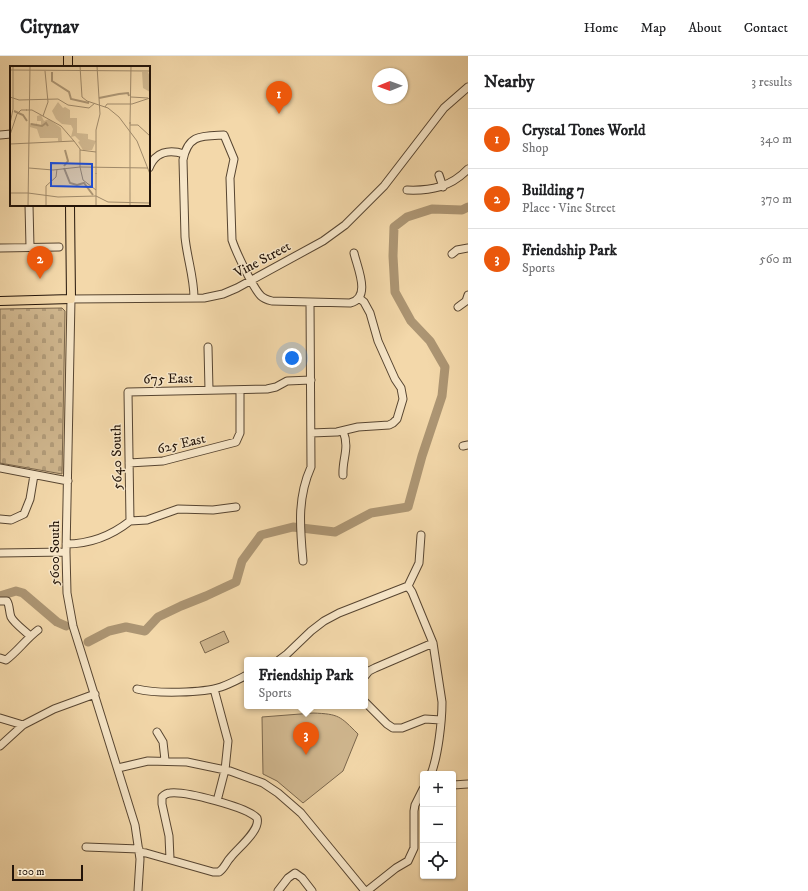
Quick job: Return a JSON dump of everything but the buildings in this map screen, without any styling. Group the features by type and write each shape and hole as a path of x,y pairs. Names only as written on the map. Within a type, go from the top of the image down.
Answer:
{"main road":[{"name":"5600 South","path":"70,206 71,300"},
{"name":"Vine Street","path":"0,301 71,300"}],"street":[{"name":"Vine Street","path":"71,300 211,297 223,294 251,280 328,238 345,225 384,186 444,108 468,87"},
{"path":"0,135 10,134"},
{"path":"194,298 193,280 185,237 183,160 189,144 197,137 204,135 224,135 234,159 230,178 232,240 234,248 251,280 263,298 268,300 310,302 350,303 356,301 359,298 362,288 354,253"},
{"path":"150,166 156,157 169,151 184,154"},
{"path":"407,190 424,190 443,187 456,180 468,170"},
{"path":"439,175 443,187"},
{"path":"29,206 30,248"},
{"path":"0,248 59,247"},
{"path":"452,254 461,249 468,248"},
{"path":"458,307 466,301 468,295"},
{"path":"311,433 343,431 358,427 384,426 391,424 397,419 403,400 401,388 395,379 376,334 370,313 364,302 359,298"},
{"name":"5600 South","path":"71,300 66,593 94,694 135,825 139,851 138,891"},
{"path":"303,561 300,522 304,487 311,466 310,302"},
{"name":"675 East","path":"208,347 209,390"},
{"name":"675 East","path":"128,392 271,389 287,381 311,380"},
{"name":"625 East","path":"129,463 149,463 162,461 233,444 238,440 240,434 240,390"},
{"name":"5640 South","path":"128,392 130,521"},
{"path":"343,431 347,442 346,456 343,463 343,475"},
{"path":"0,468 68,481"},
{"path":"0,519 11,520 24,514 30,499 34,475"},
{"path":"66,544 83,544 112,533 130,521 147,520 178,509 213,510 236,507"},
{"path":"283,657 311,630 324,621 339,613 408,586 419,563 420,535"},
{"path":"0,553 66,552"},
{"path":"408,586 433,643 442,702 435,762 431,771"},
{"path":"0,601 7,601 13,620 30,636"},
{"path":"0,658 6,660 15,654 30,636 38,630"},
{"path":"368,672 433,643"},
{"path":"137,688 147,691 190,691 214,689 222,687 244,676"},
{"path":"214,689 228,741 225,770 217,801"},
{"path":"0,746 23,725 54,709 94,694"},
{"path":"368,705 387,724 397,729 421,720 441,720"},
{"path":"0,718 23,725"},
{"path":"157,732 163,742 165,760"},
{"path":"118,768 140,762 165,760 187,762 225,770 263,783 293,804 366,891 396,868 408,861 414,848 414,811 420,795"},
{"path":"456,784 468,784"},
{"path":"86,848 146,852 213,872 219,872 230,857 238,851 256,829 258,821 256,816 244,810 217,801 174,793 165,794 162,797 162,804 169,836 170,859"},
{"path":"278,891 288,878 295,873 302,878 312,891"}],"green space":[{"path":"62,308 65,313 62,474 0,463 0,309"},
{"path":"224,631 229,642 205,653 200,642"},
{"path":"313,713 334,715 347,723 358,734 343,771 303,803 277,781 263,774 262,717"}],"waterway":[{"path":"88,642 109,631 126,627 145,631 158,617 236,582 242,561 261,535 293,527 335,532 371,513 408,507 422,456 442,396 445,367 430,341 411,321 395,292 393,256 394,227 407,217 432,209 462,210 468,207"},
{"path":"0,596 16,591 23,593 57,622 66,626"}],"place":[{"name":"Crystal Tones World","path":"279,114"},
{"name":"Building 7","path":"40,279"},
{"name":"Friendship Park","path":"306,755"}]}
